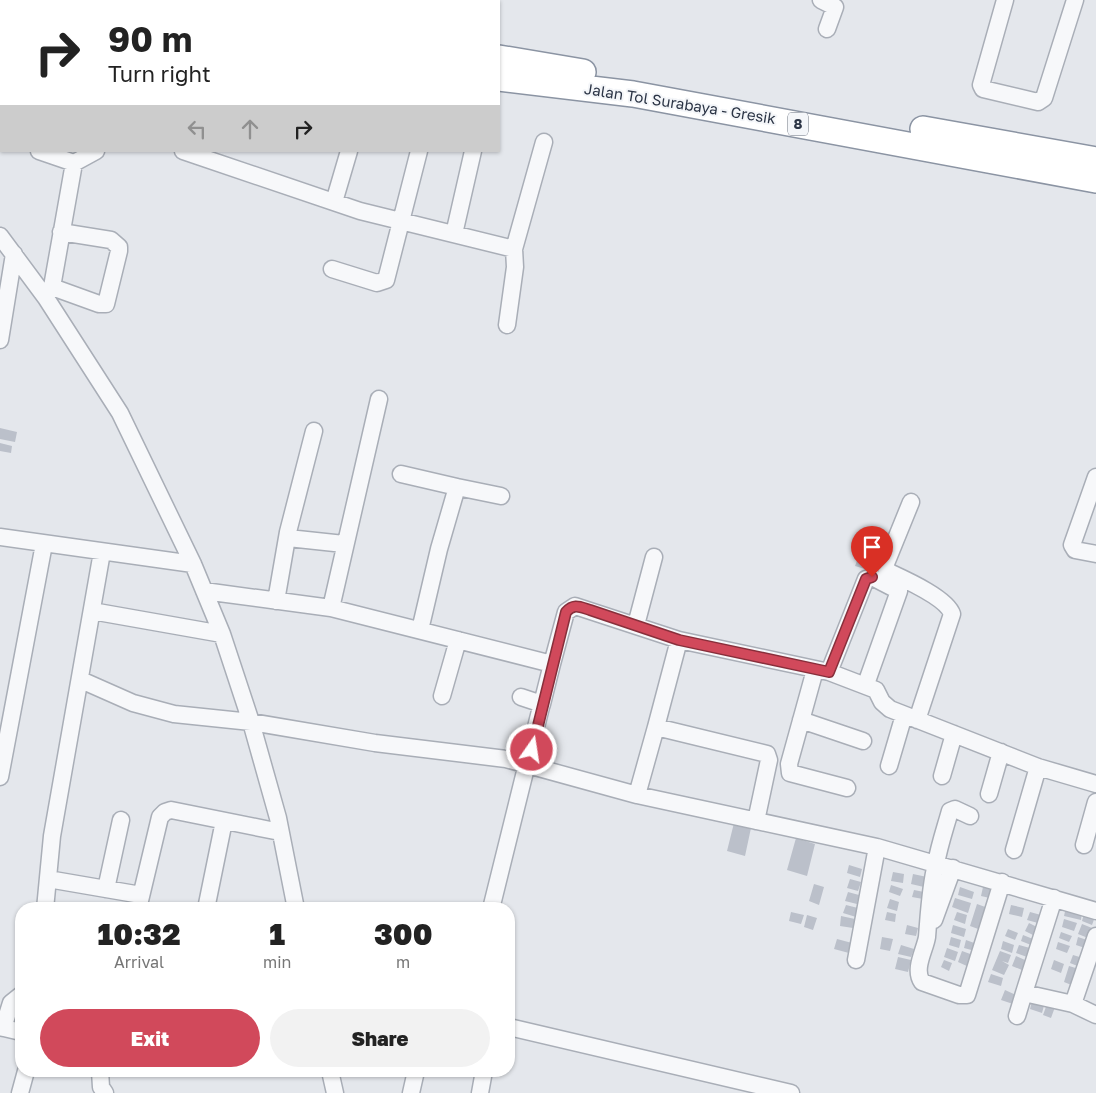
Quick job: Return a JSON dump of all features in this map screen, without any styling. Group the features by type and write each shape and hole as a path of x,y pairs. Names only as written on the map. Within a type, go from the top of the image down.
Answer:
{"highway":[{"name":"Jalan Tol Surabaya - Gresik","path":"500,58 1096,160"},
{"name":"Jalan Tol Surabaya - Gresik","path":"500,78 633,94 1096,180"}],"street":[{"path":"821,0 835,8 827,29"},
{"path":"1005,0 981,80 983,88 1038,102 1044,98 1075,0"},
{"path":"507,326 516,267 514,249 544,142"},
{"path":"74,163 94,152"},
{"path":"186,152 334,202 400,221 514,249"},
{"path":"334,202 349,152"},
{"path":"332,269 377,283 383,283 419,152"},
{"path":"454,234 473,152"},
{"path":"50,153 74,163"},
{"path":"49,292 74,163"},
{"path":"49,292 106,304 118,251 118,247 111,240 61,232"},
{"path":"0,236 49,292 120,413 193,564 222,634 252,722 278,818 295,902"},
{"path":"0,340 14,254"},
{"path":"331,608 344,544 379,399"},
{"path":"276,601 288,538 314,431"},
{"path":"401,474 501,496"},
{"path":"1096,477 1072,545 1076,550 1096,554"},
{"path":"420,630 439,549 458,487"},
{"path":"890,766 952,614 950,608 928,592 888,572 885,566 911,502"},
{"path":"0,537 193,564"},
{"path":"288,538 344,544"},
{"path":"0,777 8,695 44,544"},
{"path":"46,902 52,836 81,680 102,552"},
{"path":"636,625 654,557"},
{"path":"847,788 790,773 789,764 801,720 822,671 866,579 872,577 900,591 866,684"},
{"path":"204,591 331,608 552,664"},
{"path":"493,902 566,612 570,607 575,606 679,640 822,671 866,684 876,690 890,709 1038,767 1096,784"},
{"path":"92,611 222,634"},
{"path":"442,696 458,640"},
{"path":"637,795 679,640"},
{"path":"81,680 133,703 174,714 252,722 376,744 498,758 637,795 877,847 1096,911"},
{"path":"521,697 542,704"},
{"path":"801,720 862,741"},
{"path":"656,727 767,754 769,760 756,821"},
{"path":"942,776 954,734"},
{"path":"989,794 1001,752"},
{"path":"1014,850 1038,767"},
{"path":"1084,845 1096,802"},
{"path":"927,937 927,920 936,864 950,812 955,809 970,816"},
{"path":"48,879 106,889 139,902 160,817 165,812 171,810 280,832"},
{"path":"106,889 121,820"},
{"path":"207,902 224,821"},
{"path":"856,960 877,847"},
{"path":"953,868 927,937 920,965 919,978 928,986 959,995 967,995 1002,882"},
{"path":"1017,1016 1054,898"},
{"path":"1073,1004 1089,980 1096,936"},
{"path":"1024,993 1073,1004 1096,1015"},
{"path":"15,999 11,1002 2,1028 15,1031"},
{"path":"515,1028 791,1093"},
{"path":"20,1093 24,1077"},
{"path":"100,1077 101,1087 105,1093"},
{"path":"331,1077 335,1093"},
{"path":"411,1093 415,1077"},
{"path":"480,1093 483,1077"}],"building":[{"path":"0,428 17,432 15,442 0,439"},
{"path":"0,443 12,446 11,453 0,451"},
{"path":"858,558 868,561 865,569 855,566"},
{"path":"734,823 751,828 745,856 727,851"},
{"path":"796,838 815,844 807,876 787,870"},
{"path":"849,865 862,869 860,877 847,873"},
{"path":"893,872 904,874 903,883 891,881"},
{"path":"913,874 927,877 924,887 911,884"},
{"path":"985,878 999,882 994,899 981,896"},
{"path":"850,879 861,882 858,891 847,888"},
{"path":"814,884 824,887 819,905 809,901"},
{"path":"891,885 903,889 900,896 889,892"},
{"path":"960,887 974,892 972,899 958,895"},
{"path":"914,890 924,892 923,899 912,897"},
{"path":"848,892 859,895 857,904 845,901"},
{"path":"955,898 971,903 968,913 952,907"},
{"path":"890,899 899,902 897,911 887,908"},
{"path":"977,904 988,908 981,930 970,926"},
{"path":"846,905 858,908 856,917 843,913"},
{"path":"1011,905 1024,908 1022,917 1009,914"},
{"path":"1066,907 1082,911 1081,920 1064,916"},
{"path":"1085,910 1096,914 1092,925 1082,921"},
{"path":"791,912 804,915 801,924 789,921"},
{"path":"887,912 896,914 895,922 885,920"},
{"path":"957,912 967,915 965,924 954,920"},
{"path":"1030,912 1041,915 1038,923 1027,920"},
{"path":"807,915 817,918 813,930 804,927"},
{"path":"841,916 855,919 853,928 840,926"},
{"path":"1064,919 1077,923 1074,931 1062,927"},
{"path":"1029,923 1039,928 1035,936 1025,931"},
{"path":"1082,924 1092,928 1088,938 1078,934"},
{"path":"907,925 918,928 916,936 905,934"},
{"path":"953,925 966,929 964,937 951,933"},
{"path":"1008,929 1018,933 1015,940 1005,936"},
{"path":"1061,932 1072,936 1069,942 1059,938"},
{"path":"1023,935 1033,939 1031,945 1021,941"},
{"path":"882,937 893,939 890,951 880,949"},
{"path":"951,937 961,940 959,948 949,945"},
{"path":"1078,937 1087,940 1085,948 1076,945"},
{"path":"837,939 852,943 849,953 834,949"},
{"path":"966,940 977,944 975,951 964,948"},
{"path":"1003,941 1014,945 1012,953 1001,949"},
{"path":"1058,942 1070,946 1067,953 1056,949"},
{"path":"901,945 914,949 911,957 898,954"},
{"path":"1019,945 1030,948 1027,957 1016,953"},
{"path":"947,948 958,952 955,961 944,957"},
{"path":"962,951 973,955 969,967 958,962"},
{"path":"1000,951 1011,955 1008,963 1002,961 1009,965 1004,975 992,970"},
{"path":"1073,955 1083,958 1080,967 1070,963"},
{"path":"1016,956 1025,960 1022,970 1012,966"},
{"path":"898,957 911,960 908,972 895,969"},
{"path":"944,960 952,963 949,971 941,967"},
{"path":"1054,960 1064,964 1061,973 1051,969"},
{"path":"1069,966 1079,969 1074,986 1064,982"},
{"path":"991,974 1003,978 1001,986 988,982"},
{"path":"1005,990 1016,995 1013,1004 1001,1000"},
{"path":"1033,998 1045,1002 1042,1013 1030,1009"},
{"path":"1047,1004 1055,1007 1051,1018 1043,1015"}],"route":[{"path":"532,750 552,664 566,612 570,607 575,606 590,610 679,640 829,672 866,579 872,577"}]}
